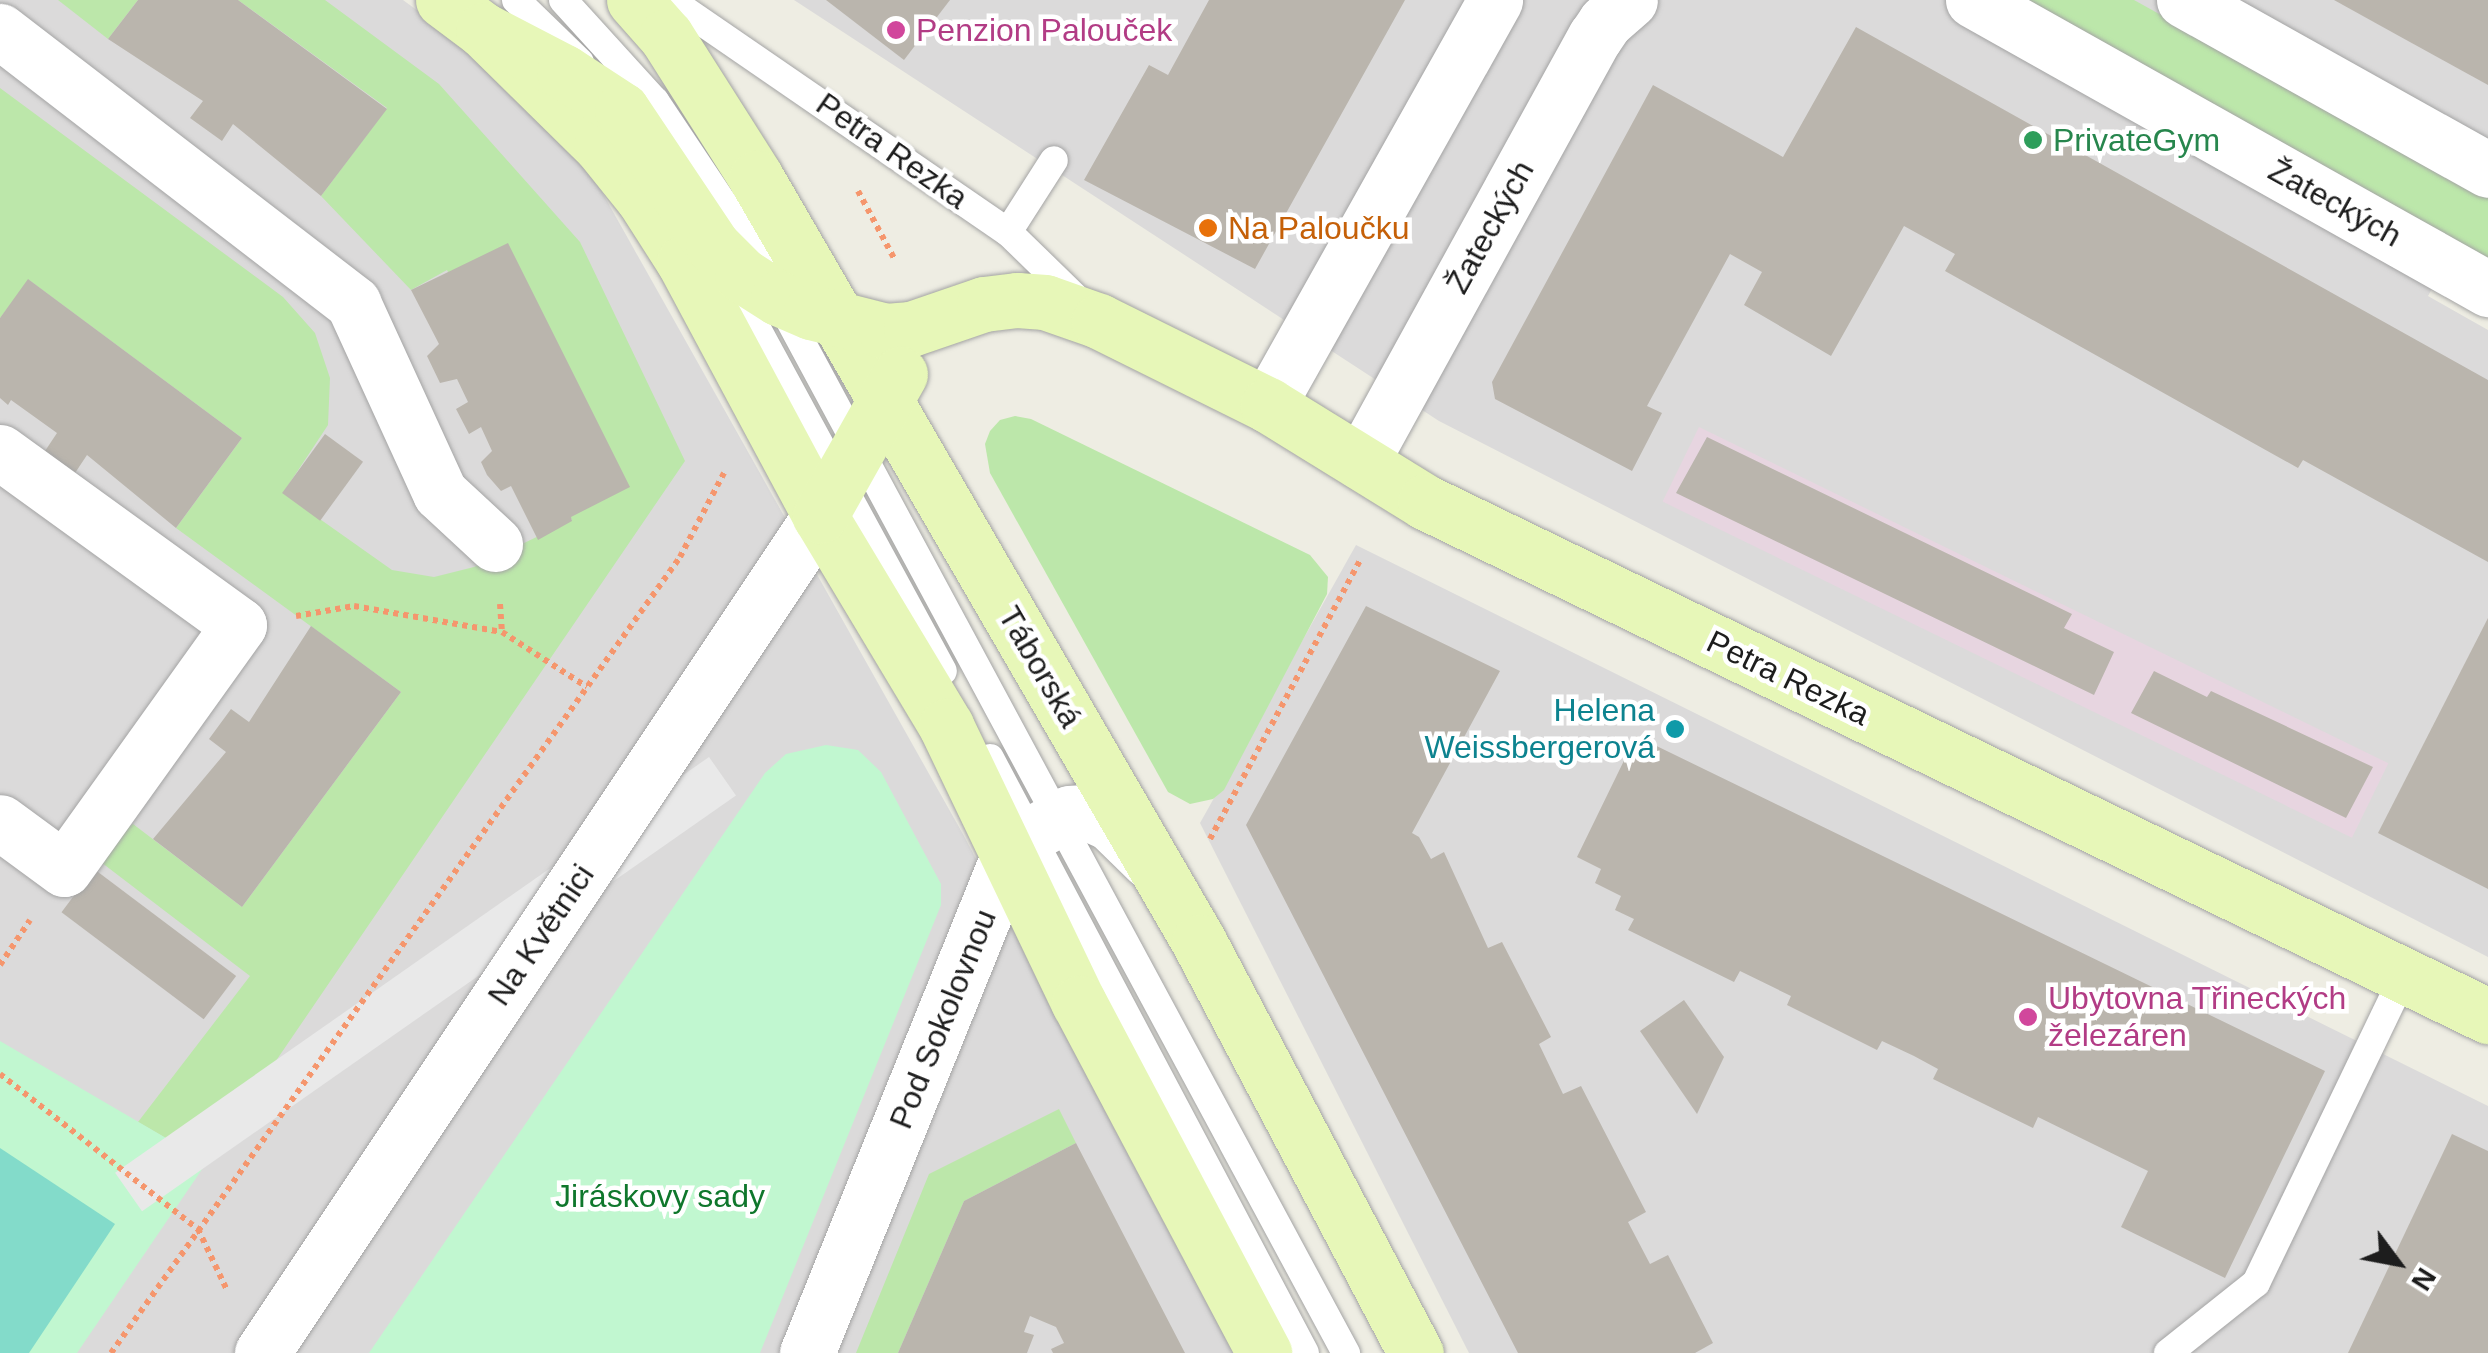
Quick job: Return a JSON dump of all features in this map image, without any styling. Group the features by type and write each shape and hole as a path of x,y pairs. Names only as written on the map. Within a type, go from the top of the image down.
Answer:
{"street":[{"name":"Táborská","path":"634,0 666,36 706,96 1156,868 1416,1353"},
{"path":"1268,405 1495,0"},
{"name":"Žateckých","path":"1361,462 1595,37 1630,0"},
{"name":"Žateckých","path":"1973,0 2488,289"},
{"path":"2184,0 2488,170"},
{"name":"Petra Rezka","path":"481,10 622,110 713,246 742,274 778,298 838,320 886,330 929,324 984,304 1018,300 1045,302 1099,320 1268,405 1424,502 2488,1016"},
{"path":"481,10 642,198 839,482 946,726 1032,835 1079,1003 1264,1353"},
{"path":"0,31 353,303 440,493 495,544"},
{"path":"839,482 929,324"},
{"path":"0,452 239,626 64,869 0,822"},
{"name":"Na Květnici","path":"262,1353 839,482"},
{"path":"1032,835 1069,813 1097,816 1156,868"},
{"name":"Pod Sokolovnou","path":"807,1353 1032,835"}],"lane":[{"path":"563,0 627,67 676,128 720,196 778,298 839,482"},
{"name":"Petra Rezka","path":"670,0 875,136 1008,232 1099,320"},
{"path":"1008,232 1054,160"},
{"path":"713,246 1032,835 1305,1353"},
{"path":"1032,835 1346,1353"},
{"path":"2168,1353 2256,1283 2404,976"}],"path":[{"path":"858,190 895,260"},
{"path":"111,1353 680,557 729,464"},
{"path":"495,544 502,632"},
{"path":"1210,840 1360,560"},
{"path":"239,626 354,606 502,632 587,686"},
{"path":"0,1074 198,1230"}],"shaded area":[{"path":"0,0 403,0 558,114 964,836 1235,1353 0,1353"},
{"path":"794,0 2488,0 2488,185 2428,296 2488,330 2488,957 1439,421"},
{"path":"1699,427 2388,763 2352,838 1663,502"},
{"path":"1356,545 2488,1106 2488,1353 1469,1353 1200,823"},
{"path":"709,757 736,796 142,1211 115,1173"},
{"path":"0,1148 115,1224 29,1353 0,1353"}],"green space":[{"path":"58,0 138,0 108,39"},
{"path":"238,0 325,0 439,84 580,242 685,461 207,1162 138,1122 250,976 89,853 133,824 242,907 401,692 176,528 242,438 29,280 0,318 0,88 283,297 315,333 330,378 328,425 283,493 392,570 434,577 474,567 572,520 447,270 411,290 321,196 387,108"},
{"path":"2014,0 2134,0 2488,196 2488,262"},
{"path":"1015,416 1031,419 1310,555 1328,577 1327,594 1224,790 1213,799 1190,804 1168,792 990,473 985,444 990,431 1000,420"},
{"name":"Jiráskovy sady","path":"826,745 858,750 881,772 941,884 941,905 760,1353 369,1353 765,773 786,754"},
{"path":"0,1041 207,1162 77,1353 0,1353"},
{"path":"1059,1109 1076,1143 964,1201 898,1353 856,1353 929,1174"}],"building":[{"path":"138,0 238,0 387,109 321,196 233,124 222,141 190,118 203,101 108,39"},
{"name":"Penzion Palouček","path":"826,0 950,0 904,60"},
{"path":"1209,0 1405,0 1255,269 1084,180 1149,65 1168,75"},
{"path":"2334,0 2488,0 2488,85 2399,36"},
{"path":"1856,27 2488,380 2488,562 2303,460 2298,468 1945,271 1955,254 1904,226 1831,356 1744,305 1762,272 1730,254 1647,406 1662,413 1632,471 1495,399 1492,382 1653,85 1783,157"},
{"path":"508,243 630,487 571,517 572,521 538,540 511,486 501,491 487,475 481,462 492,451 481,427 469,434 456,409 468,402 457,379 440,383 427,356 439,344 411,290"},
{"path":"28,279 242,438 176,528 87,455 75,473 45,451 57,433 11,400 8,405 0,398 0,318"},
{"path":"325,434 363,462 320,521 282,493"},
{"path":"1707,437 2072,614 2064,628 2114,652 2094,695 1676,493"},
{"path":"1366,606 1500,671 1412,833 1419,837 1431,859 1444,852 1488,948 1502,942 1551,1037 1539,1044 1563,1094 1581,1086 1646,1212 1628,1222 1650,1264 1668,1255 1713,1343 1695,1353 1518,1353 1246,825"},
{"path":"2488,618 2488,889 2378,833"},
{"path":"311,626 401,692 242,907 153,839 226,752 209,739 231,709 249,722"},
{"path":"2154,671 2207,697 2211,691 2373,767 2346,818 2131,713"},
{"path":"1636,736 2325,1071 2225,1278 2121,1227 2148,1171 2038,1117 2033,1128 1933,1079 1938,1069 1882,1041 1877,1050 1787,1005 1791,996 1740,971 1734,982 1628,930 1634,919 1615,910 1621,896 1595,883 1601,869 1577,857"},
{"path":"94,869 236,976 204,1019 62,912"},
{"path":"1684,1000 1724,1057 1697,1114 1640,1031"},
{"path":"2452,1134 2488,1151 2488,1353 2348,1353"},
{"path":"1076,1143 1185,1353 1053,1353 1051,1349 1064,1343 1056,1327 1030,1316 1024,1332 1034,1335 1027,1353 898,1353 964,1201"}],"place":[{"name":"Penzion Palouček","path":"896,30"},
{"name":"PrivateGym","path":"2033,140"},
{"name":"Na Paloučku","path":"1208,228"},
{"name":"Helena Weissbergerová","path":"1675,729"},
{"name":"Ubytovna Třineckých železáren","path":"2028,1017"}]}
